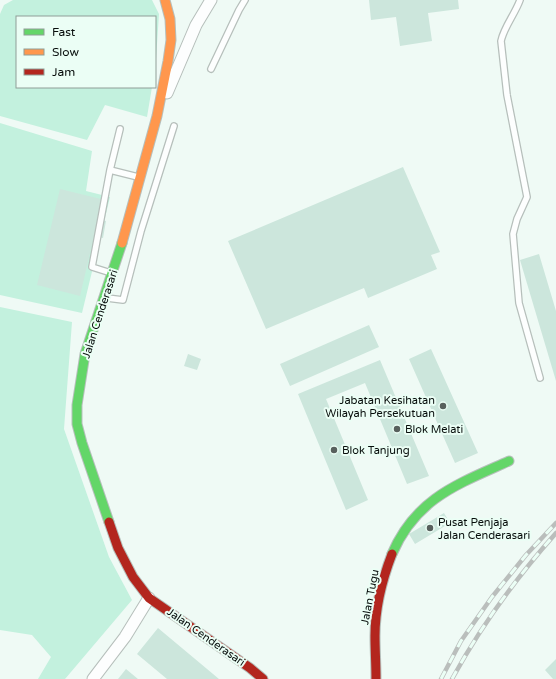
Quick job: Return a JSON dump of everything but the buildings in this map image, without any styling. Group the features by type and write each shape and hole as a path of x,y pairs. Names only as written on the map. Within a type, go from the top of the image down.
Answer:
{"street":[{"name":"Jalan Cenderasari","path":"165,0 170,19 171,40 157,116 113,273 85,354 77,405 77,424 82,443 118,548 133,577 149,598 250,668 263,679"},
{"name":"Jalan Cenderasari","path":"157,116 196,25 211,0"},
{"name":"Jalan Tugu","path":"376,679 375,631 381,591 387,567 396,545 406,527 417,514 435,499 456,485 509,461"},
{"path":"93,679 125,637 149,598"}],"lane":[{"path":"211,69 245,0"},
{"path":"520,0 516,12 503,34 501,41 507,96 527,197 517,219 513,234 519,303 540,378"},
{"path":"104,298 123,300 174,126"},
{"path":"113,273 92,267 110,170 120,129"},
{"path":"110,170 140,177"},
{"path":"126,227 142,231"}],"green space":[{"path":"13,0 152,0 159,14 156,59 156,16 16,16 16,88 152,88 147,117 105,105 87,140 0,116 0,14 4,5"},
{"path":"0,123 92,151 86,191 110,197 82,313 0,295"},
{"path":"0,307 72,322 64,429 109,557 132,600 65,679 38,679 51,657 32,635 0,630"}],"railway":[{"path":"441,679 461,641 492,597 526,555 556,523"},
{"path":"452,679 487,621 527,567 556,533"}],"traffic: fast":[{"path":"109,522 82,443 77,424 77,405 85,354 122,243"},
{"path":"392,554 402,535 413,519 426,506 440,495 456,486 509,461"}],"traffic: slow":[{"path":"122,243 157,116 168,61 171,40 170,19 165,0"}],"traffic: jam":[{"path":"109,522 118,548 133,577 149,598 250,668 263,679"},
{"path":"376,679 376,615 382,584 392,554"}],"place":[{"name":"Jabatan Kesihatan Wilayah Persekutuan","path":"443,406"},
{"name":"Blok Melati","path":"397,429"},
{"name":"Blok Tanjung","path":"334,450"},
{"name":"Pusat Penjaja Jalan Cenderasari","path":"430,528"}]}
